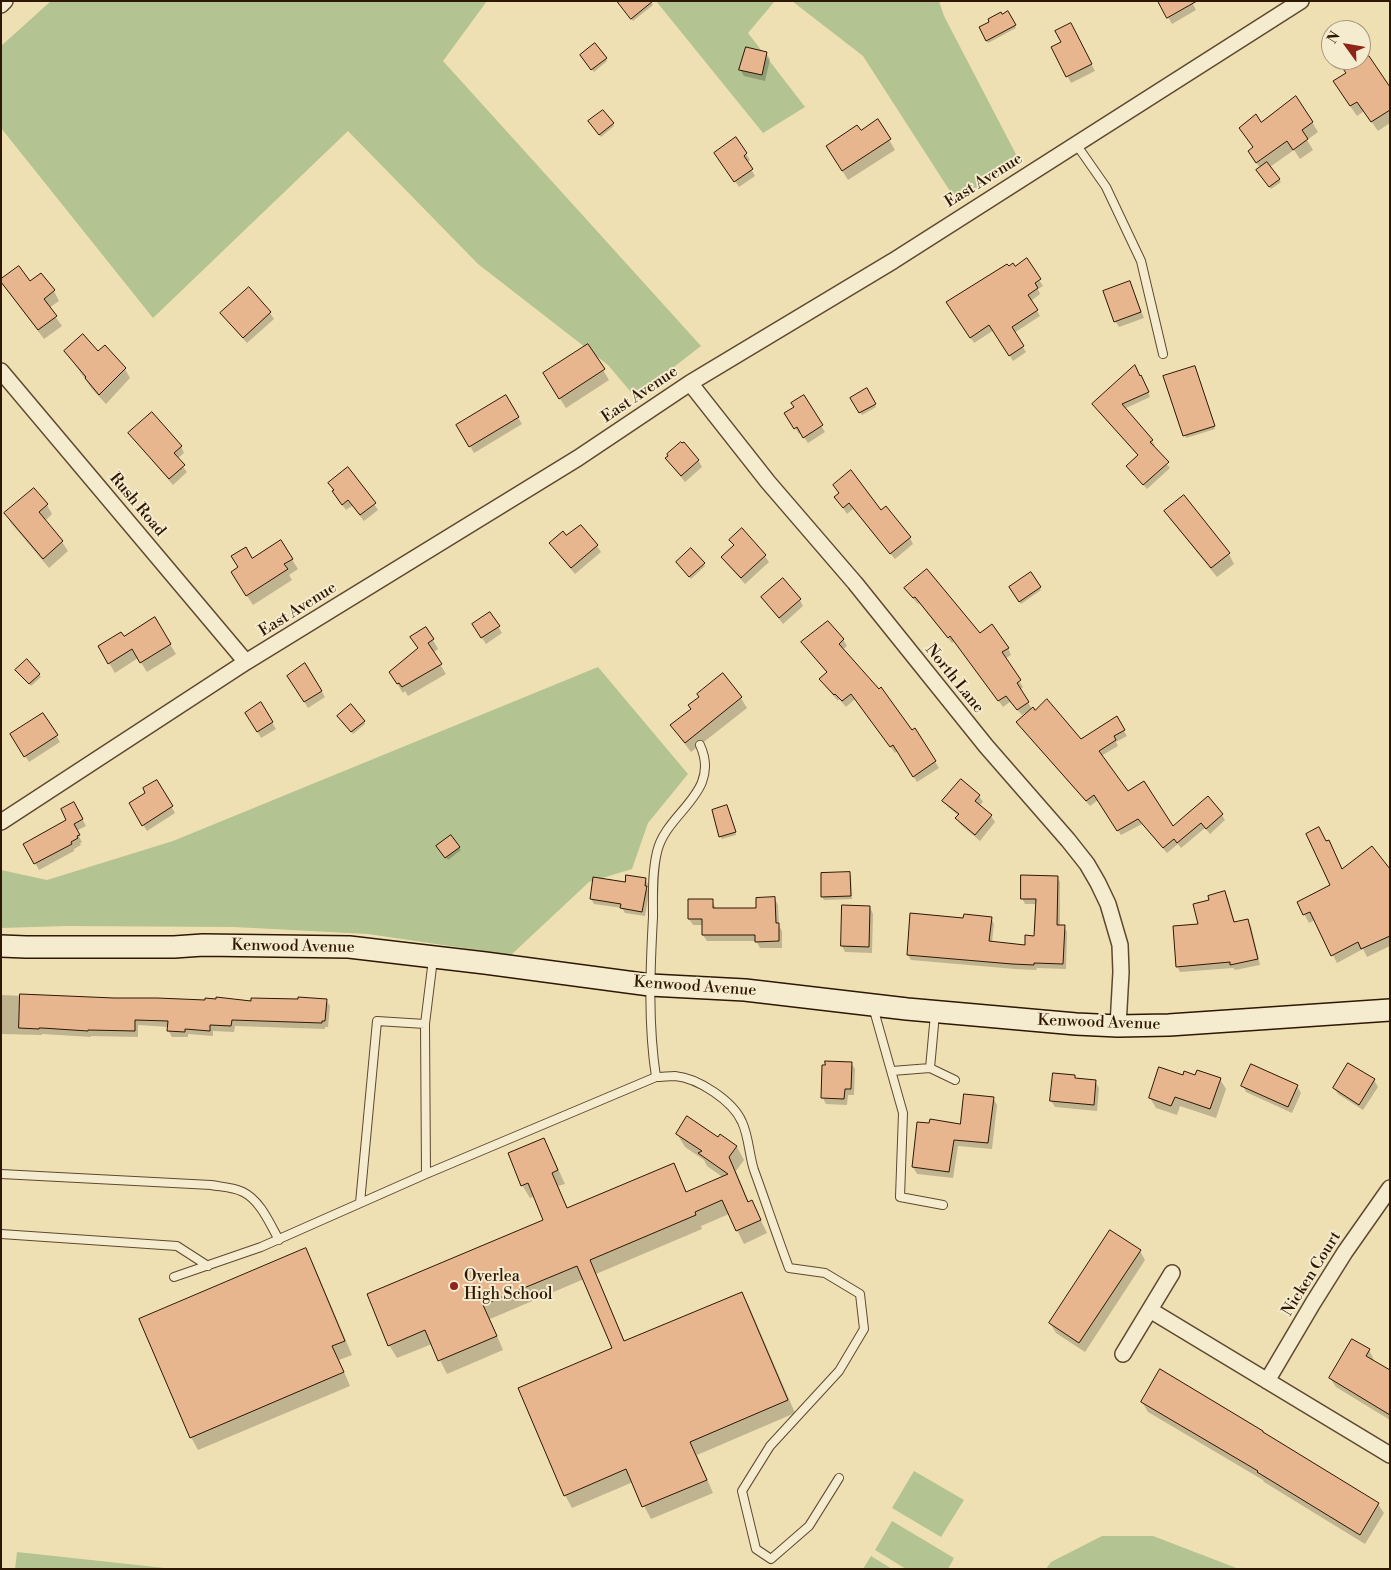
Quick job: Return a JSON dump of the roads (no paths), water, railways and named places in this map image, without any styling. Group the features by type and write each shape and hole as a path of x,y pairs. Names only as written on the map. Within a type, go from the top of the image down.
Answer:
{"main road":[{"name":"Kenwood Avenue","path":"1,946 164,947 203,945 340,947 434,956 650,985 745,990 936,1012 1056,1023 1118,1026 1168,1025 1390,1010"}],"street":[{"path":"1,5 5,1"},
{"name":"East Avenue","path":"1,822 246,662 578,458 690,383 893,261 1301,1"},
{"name":"Rush Road","path":"1,371 246,662"},
{"name":"North Lane","path":"690,383 768,482 855,583 986,746 1087,864 1108,904 1120,945 1121,972 1118,1026"},
{"name":"Nicken Court","path":"1267,1381 1341,1259 1390,1188"},
{"path":"1123,1354 1172,1273"},
{"path":"1150,1310 1390,1455"}],"lane":[{"path":"1076,144 1106,187 1140,261 1163,354"},
{"path":"656,1077 652,1052 650,985 657,851 672,823 703,782 705,756 700,745"},
{"path":"426,1174 425,1024 434,956"},
{"path":"872,1005 903,1112 900,1197 943,1205"},
{"path":"930,1068 936,1012"},
{"path":"360,1203 377,1021 425,1024"},
{"path":"892,1070 930,1068 955,1080"},
{"path":"174,1277 279,1240 426,1174 656,1077 675,1076 689,1080 709,1089 736,1112 743,1123 753,1167 789,1268 825,1273 860,1294 864,1329 839,1371 770,1446 742,1491 756,1550 771,1559 809,1526 839,1478"},
{"path":"1,1174 211,1185 230,1188 244,1192 254,1200 279,1240"},
{"path":"1,1234 177,1246 208,1266"}],"place":[{"name":"Overlea High School","path":"454,1286"}]}
